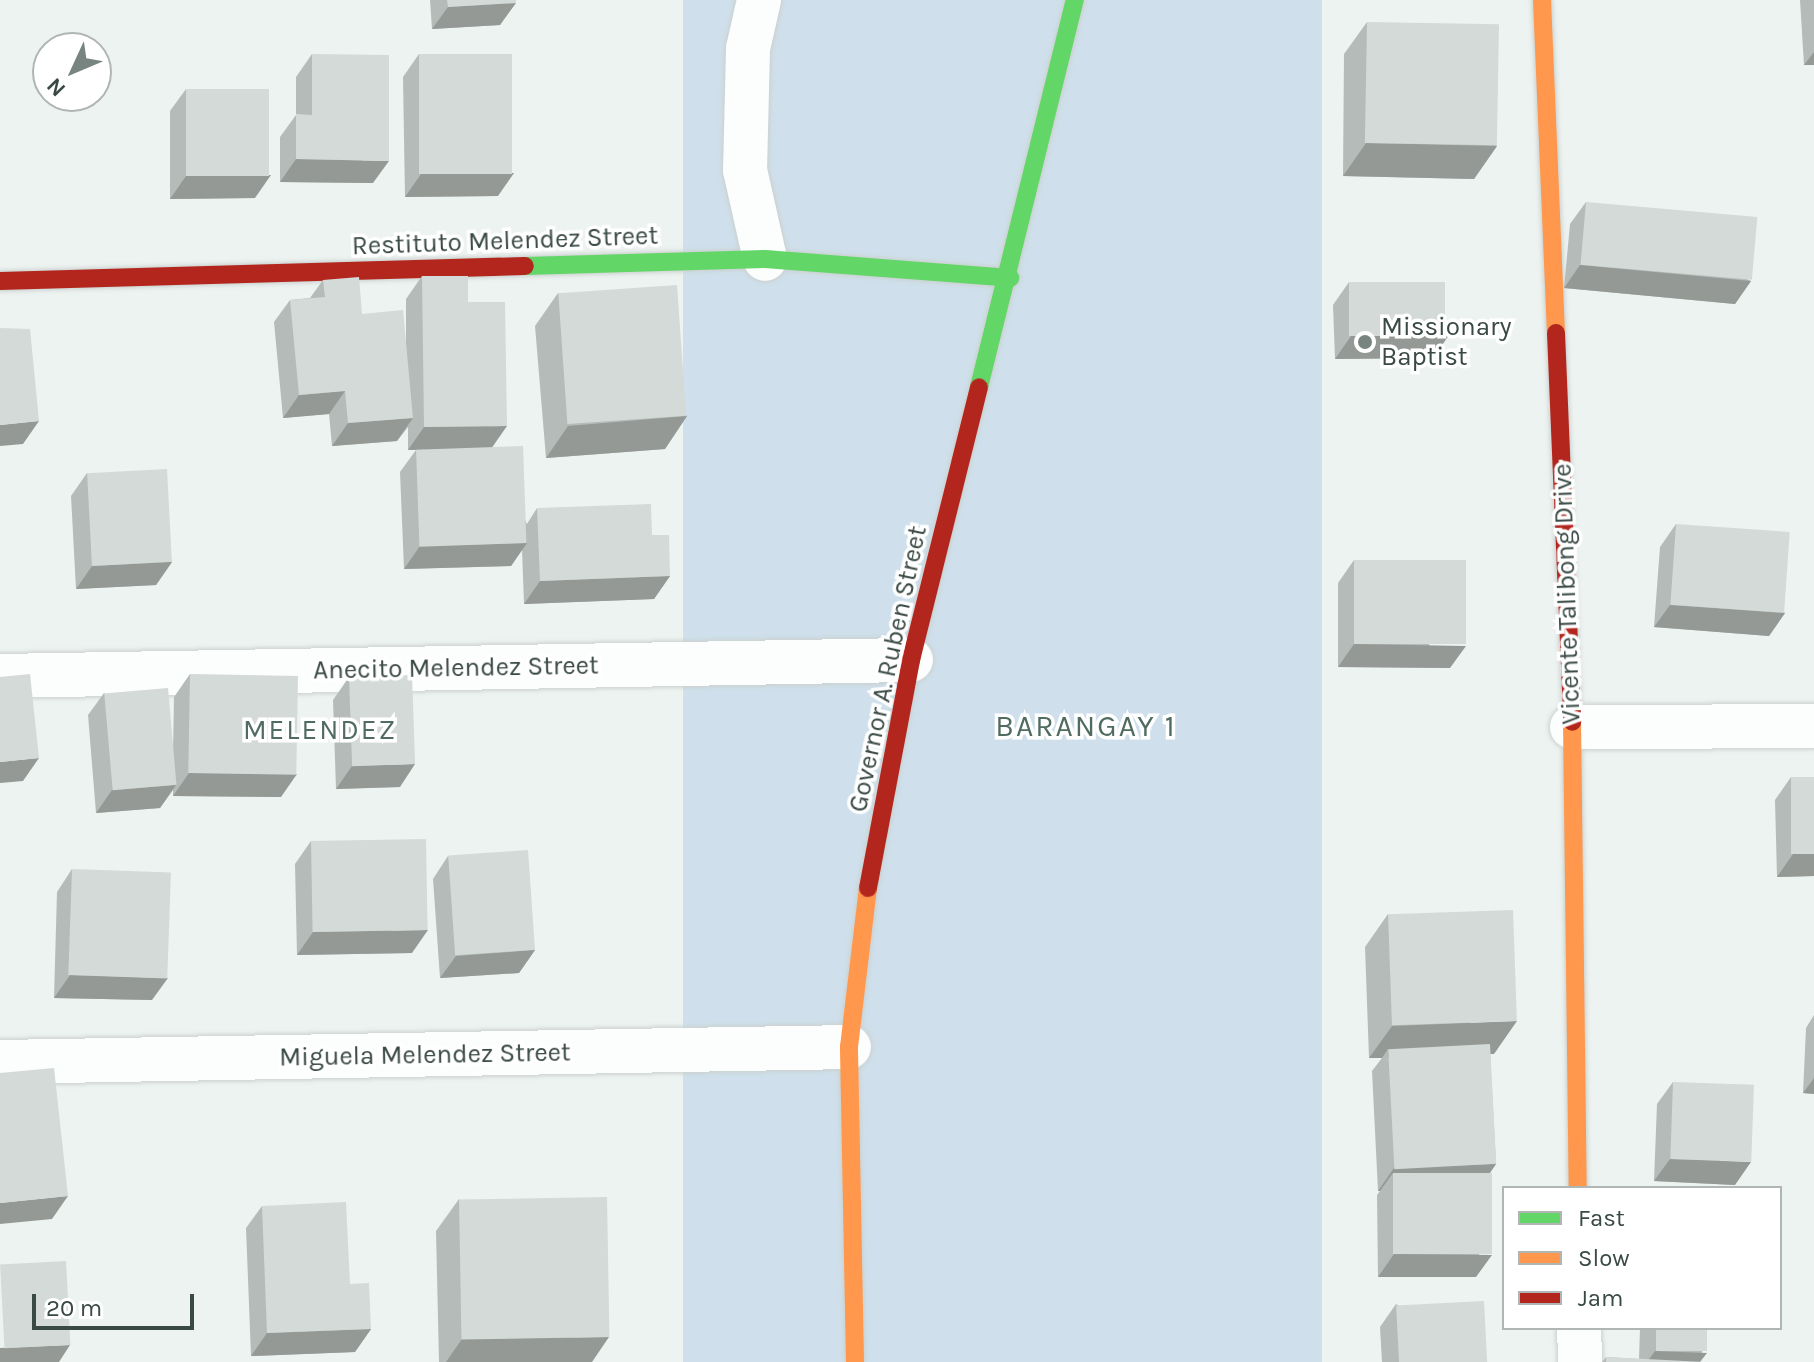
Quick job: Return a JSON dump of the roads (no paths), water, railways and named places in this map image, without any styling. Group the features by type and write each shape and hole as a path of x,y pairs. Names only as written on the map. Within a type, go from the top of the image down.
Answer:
{"street":[{"path":"759,0 748,49 745,170 765,259"},
{"name":"Governor A. Ruben Street","path":"855,1362 849,1047 868,886 911,660 1010,278 1075,0"},
{"name":"Vicente Talibong Drive","path":"1542,0 1572,727 1578,1186"},
{"name":"Restituto Melendez Street","path":"0,281 765,259 1010,278"},
{"name":"Anecito Melendez Street","path":"0,676 911,660"},
{"path":"1572,727 1814,726"},
{"name":"Miguela Melendez Street","path":"0,1062 849,1047"},
{"path":"1579,1330 1580,1362"}],"place":[{"name":"Missionary Baptist","path":"1365,342"}],"district":[{"name":"BARANGAY 1","path":"1086,726"},
{"name":"MELENDEZ","path":"320,730"}]}
